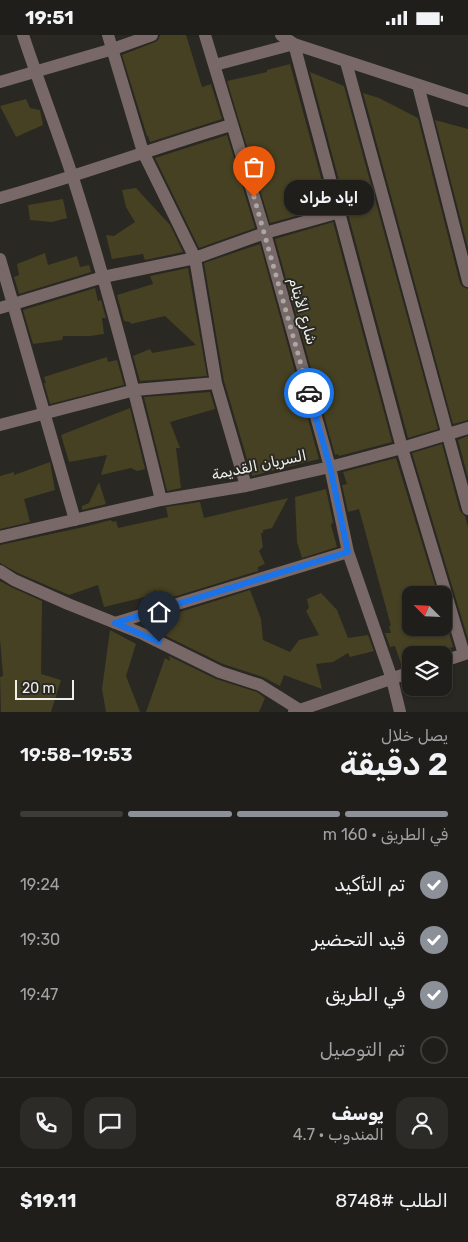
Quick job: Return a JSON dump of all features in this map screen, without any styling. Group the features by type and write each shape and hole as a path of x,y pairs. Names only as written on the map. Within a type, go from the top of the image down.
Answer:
{"street":[{"path":"23,35 72,177 103,277 135,390 161,500"},
{"path":"108,35 144,152 194,258 216,383 246,486"},
{"path":"0,82 113,49 152,35"},
{"name":"شارع الأيتام","path":"205,35 265,233 330,467 348,552 392,679 400,712"},
{"path":"281,35 294,44 468,103"},
{"path":"215,65 294,44"},
{"path":"294,44 402,448 466,654 452,658"},
{"path":"346,62 468,509"},
{"path":"418,85 468,281"},
{"path":"0,198 72,177 231,125"},
{"path":"0,308 103,277 194,258 265,233 340,212"},
{"path":"0,259 75,520"},
{"path":"0,425 135,390 216,383"},
{"name":"السريان القديمة","path":"0,537 161,500 246,486 330,467 468,428"},
{"path":"115,623 348,552"},
{"path":"0,571 14,580 68,604 143,634 220,672 260,685 297,711 402,675"}],"building":[{"path":"160,35 186,35 202,87 211,84 222,119 150,142 122,55 155,42"},
{"path":"290,64 329,207 270,223 227,81 267,72 267,70"},
{"path":"310,72 344,86 438,429 408,438"},
{"path":"363,93 379,98 418,118 460,283 468,289 468,420 453,424"},
{"path":"26,99 30,108 40,110 43,125 16,137 0,106"},
{"path":"435,120 468,129 468,248"},
{"path":"227,135 255,228 199,248 155,158"},
{"path":"136,188 170,225 183,252 145,260 143,254 112,259 106,235 114,236 135,222 126,207 122,190"},
{"path":"63,199 67,218 52,222 30,220 28,205"},
{"path":"333,222 392,442 339,456 338,454 335,455 275,239"},
{"path":"260,244 319,459 252,476 224,381 204,263"},
{"path":"45,253 48,265 77,256 80,267 89,265 91,272 19,294 14,277 19,275 17,264"},
{"path":"188,268 207,376 140,381 133,356 150,349 152,353 196,345 165,316 131,324 124,321 117,295 153,284 150,276"},
{"path":"95,288 98,301 101,300 106,318 102,318 104,334 63,336 62,340 33,344 23,310"},
{"path":"107,357 108,362 117,360 124,385 50,404 44,377"},
{"path":"210,392 215,409 170,422 180,448 176,448 181,488 167,491 144,397"},
{"path":"130,408 145,469 137,471 131,468 101,475 107,455 69,462 61,435"},
{"path":"468,436 468,478 458,440"},
{"path":"442,444 460,511 465,516 468,527 468,639 412,453"},
{"path":"396,458 435,586 402,586 402,636 450,636 453,647 402,646 402,667 395,646 390,647 385,633 391,633 389,626 391,626 359,509 348,512 342,485 347,484 343,472"},
{"path":"50,462 55,490 24,499 30,522 0,529 0,476 14,472 14,475"},
{"path":"99,482 106,504 82,510 82,506 89,503"},
{"path":"326,489 333,522 331,525 337,547 302,558 297,542 295,497"},
{"path":"288,498 272,528 263,530 263,533 261,533 263,547 259,551 265,564 258,567 258,571 157,602 155,589 153,595 104,607 98,585 69,595 0,563 0,545 111,520 112,522 116,521 118,528 168,517 166,507 200,502 204,518"},
{"path":"0,581 42,601 41,674 61,680 51,712 1,712 0,677 3,676 0,639"},
{"path":"250,590 261,619 263,640 290,652 299,640 319,635 306,611 309,608 307,599 321,593 337,610 348,638 368,635 374,651 350,657 348,653 333,662 316,664 322,689 284,675 280,686 263,677 223,664 164,635 161,618"},
{"path":"110,630 136,644 126,676 140,712 106,712 102,689"},
{"path":"169,656 216,679 257,692 265,698 259,712 146,712 165,658 170,661"}],"way so far":[{"path":"254,197 309,393"}],"place":[{"name":"اياد طراد","path":"254,197"}],"route":[{"path":"159,642 115,623 348,552 330,467 309,393"}]}
